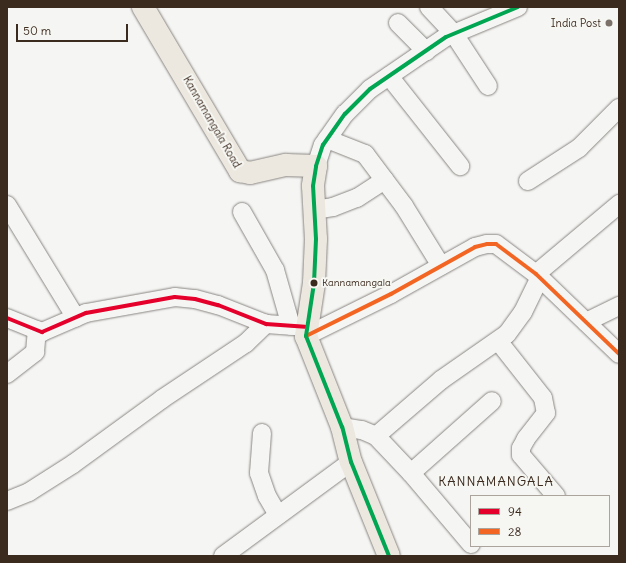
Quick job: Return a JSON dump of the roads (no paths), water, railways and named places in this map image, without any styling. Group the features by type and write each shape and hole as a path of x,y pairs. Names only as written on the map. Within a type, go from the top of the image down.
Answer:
{"main road":[{"name":"Kannamangala Road","path":"143,7 240,171 250,173 262,172 286,164 316,166"},
{"path":"316,166 314,210 316,239 314,283 300,330 342,428 351,462 389,556"}],"street":[{"path":"429,7 454,34 488,86"},
{"path":"316,166 327,139 350,109 370,89 454,34 518,7"},
{"path":"398,23 426,51"},
{"path":"389,76 460,166"},
{"path":"528,181 579,148 619,108"},
{"path":"327,139 365,154 385,180 441,266"},
{"path":"314,210 333,207 358,198 385,180"},
{"path":"376,436 441,380 474,355 499,342 523,312 538,276 619,204"},
{"path":"7,205 76,318"},
{"path":"242,212 275,270 300,330"},
{"path":"10,322 42,332 55,328 76,318 113,307 175,298 195,299 218,305 266,324 300,330 391,294 475,247 496,244 538,276 619,354"},
{"path":"586,322 619,306"},
{"path":"7,501 30,492 73,464 162,399 246,343 266,324"},
{"path":"7,374 35,352 37,330"},
{"path":"499,342 545,402 546,413 526,439 521,448 521,455 555,495"},
{"path":"411,472 492,401"},
{"path":"342,428 362,430 376,436 411,472 470,543"},
{"path":"262,433 259,473 267,496 278,515"},
{"path":"223,556 351,462"},
{"path":"474,547 481,556"}],"place":[{"name":"India Post","path":"609,23"},
{"name":"Kannamangala","path":"314,283"}],"district":[{"name":"KANNAMANGALA","path":"496,482"}]}
